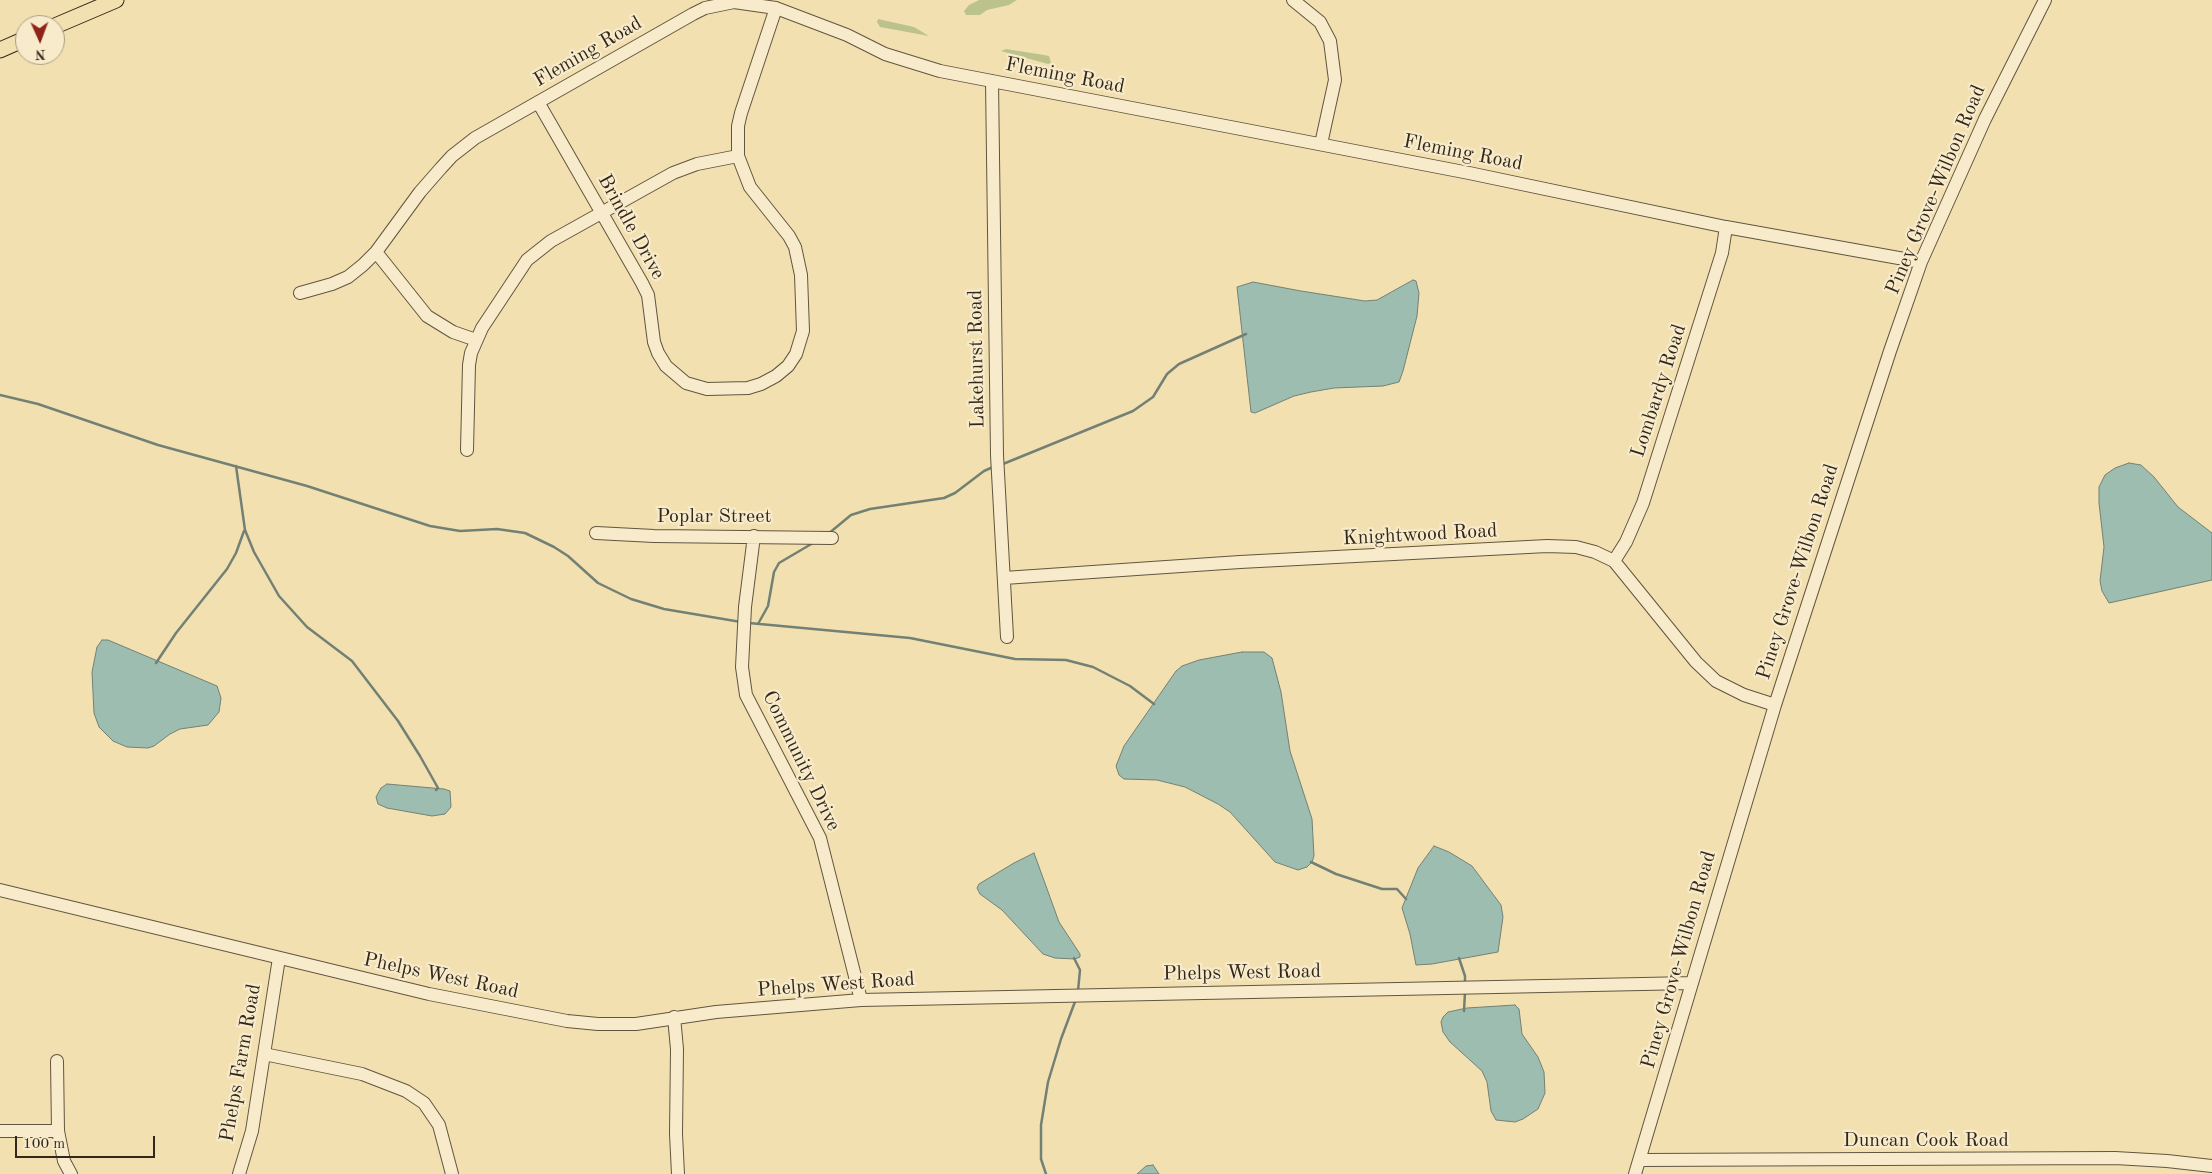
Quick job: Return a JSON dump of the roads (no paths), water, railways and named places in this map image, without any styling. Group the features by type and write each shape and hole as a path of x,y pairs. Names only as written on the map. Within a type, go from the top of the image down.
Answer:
{"main road":[{"path":"65,22 116,0"},
{"path":"0,50 15,43"}],"street":[{"path":"1293,0 1320,22 1330,41 1335,80 1321,144"},
{"name":"Piney Grove-Wilbon Road","path":"1635,1174 1775,705 1890,351 1921,262 1985,119 2045,0"},
{"name":"Fleming Road","path":"300,293 348,277 376,252 420,192 452,156 475,138 705,8 734,2 776,8 847,35 885,54 940,71 1321,144 1726,227 1921,262"},
{"name":"Brindle Drive","path":"538,102 648,295 654,342 666,366 686,382 706,388 733,389 762,384 788,366 796,354 803,331 801,275 795,247 789,236 750,187 738,156 738,126 741,113 776,8"},
{"name":"Lakehurst Road","path":"992,81 997,455 1007,637"},
{"path":"467,450 469,365 476,340 527,260 551,241 684,167 738,156"},
{"name":"Lombardy Road","path":"1614,561 1626,542 1643,503 1722,253 1726,227"},
{"path":"376,252 427,316 453,332 476,340"},
{"name":"Poplar Street","path":"596,533 654,536 832,538"},
{"name":"Community Drive","path":"754,536 745,607 742,667 746,695 820,838 861,1000"},
{"name":"Knightwood Road","path":"1004,578 1240,562 1547,546 1576,547 1595,552 1614,561 1696,662 1716,681 1744,695 1775,705"},
{"name":"Phelps West Road","path":"0,890 429,994 567,1021 598,1024 636,1024 674,1017 861,1000 1691,982"},
{"name":"Phelps Farm Road","path":"239,1174 252,1131 279,958"},
{"path":"674,1017 677,1049 676,1134 678,1174"},
{"path":"264,1054 362,1074 406,1091 424,1104 439,1125 452,1174"},
{"path":"57,1061 58,1131 64,1161 71,1174"},
{"path":"0,1131 58,1131"},
{"name":"Duncan Cook Road","path":"1640,1160 2115,1158 2212,1166"}],"waterway":[{"path":"1003,464 1133,411 1153,397 1167,374 1179,364 1246,334"},
{"path":"0,395 38,404 158,445 307,486 430,526 460,531 497,529 525,533 568,556 598,583 631,599 664,609 741,622"},
{"path":"236,466 245,530 254,552 279,596 307,627 352,661 398,721 438,788 436,790"},
{"path":"828,534 851,515 870,509 944,498 955,493 984,471 993,467"},
{"path":"156,663 176,633 227,569 236,553 244,531"},
{"path":"758,624 768,606 774,572 779,563 813,543"},
{"path":"749,623 910,638 1015,659 1066,660 1093,667 1130,686 1154,704"},
{"path":"1311,862 1336,874 1382,889 1397,889 1406,899"},
{"path":"1074,958 1080,970 1078,991"},
{"path":"1459,958 1465,976 1465,984"},
{"path":"1464,1011 1465,992"},
{"path":"1046,1174 1041,1159 1041,1125 1048,1082 1076,999"}]}
